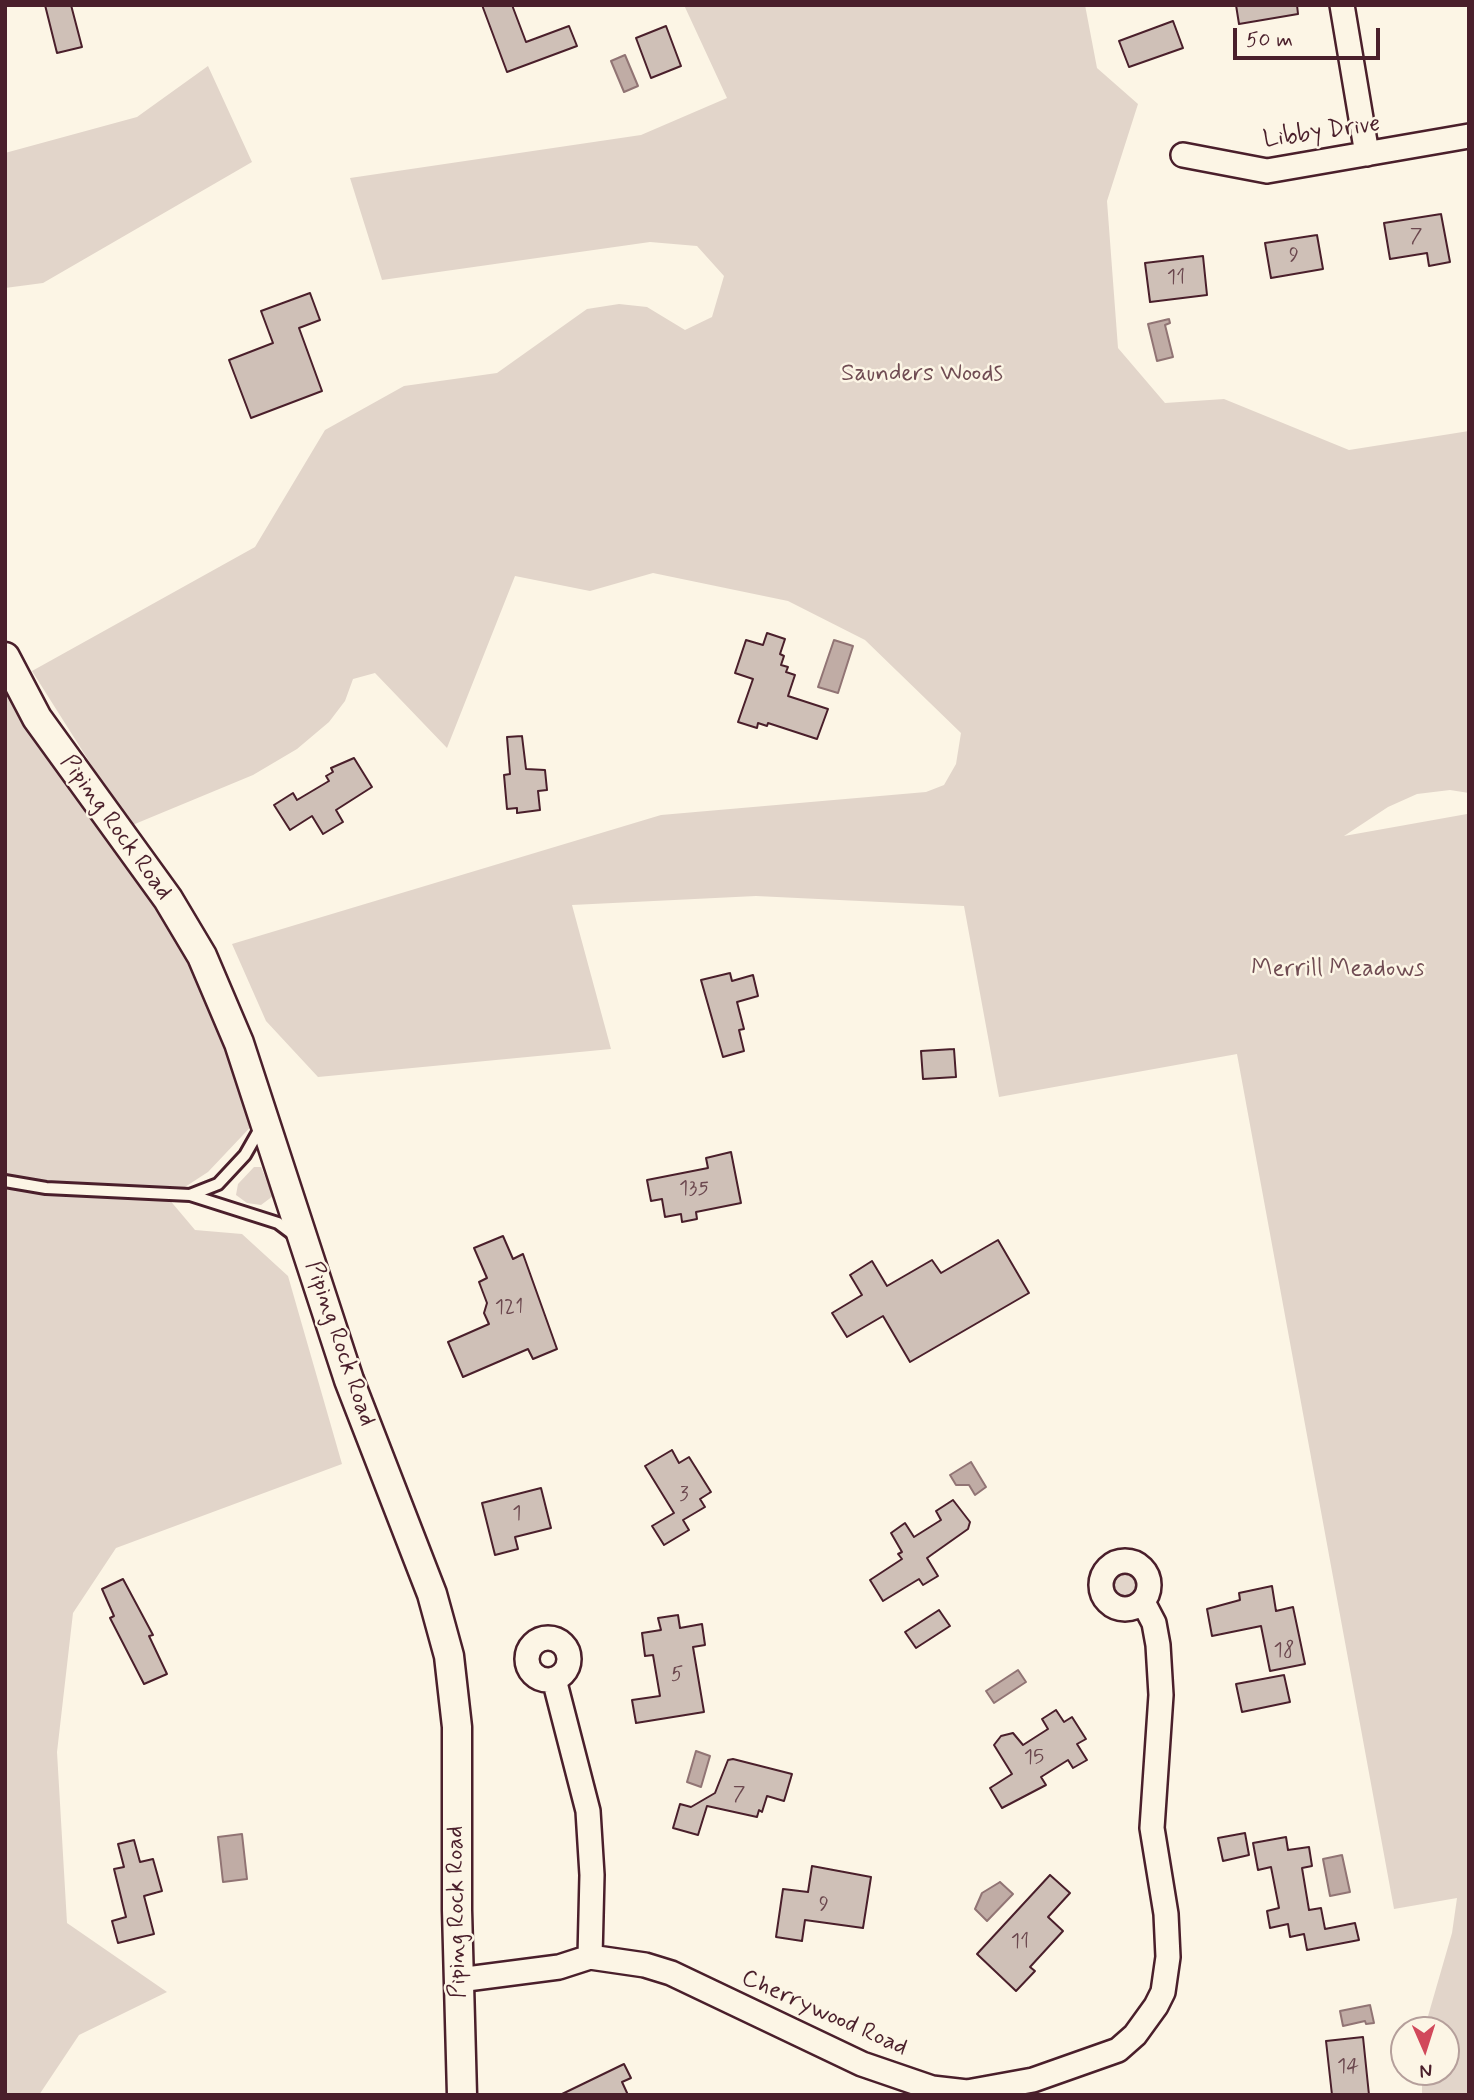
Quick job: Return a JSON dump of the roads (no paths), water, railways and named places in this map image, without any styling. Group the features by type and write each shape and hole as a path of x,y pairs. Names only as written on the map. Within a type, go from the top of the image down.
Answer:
{"street":[{"path":"1342,5 1367,154"},
{"name":"Libby Drive","path":"1183,155 1267,171 1469,136"},
{"name":"Piping Rock Road","path":"5,657 37,718 168,899 202,956 239,1043 349,1380 432,1594 449,1656 457,1727 462,2095"},
{"name":"Cherrywood Road","path":"459,1980 559,1966 590,1957 645,1965 671,1973 862,2064 932,2088 967,2092 998,2089 1033,2080 1118,2050 1135,2035 1156,2006 1163,1992 1167,1957 1166,1914 1152,1828 1160,1695 1158,1645 1154,1623 1143,1602"},
{"path":"554,1679 587,1811 592,1875 590,1957"}],"lane":[{"path":"190,1195 207,1191 246,1155 264,1118"},
{"path":"5,1181 46,1188 190,1195 278,1223 305,1245"}],"park label":[{"name":"Saunders Woods","path":"922,375"},
{"name":"Merrill Meadows","path":"1338,970"}]}
